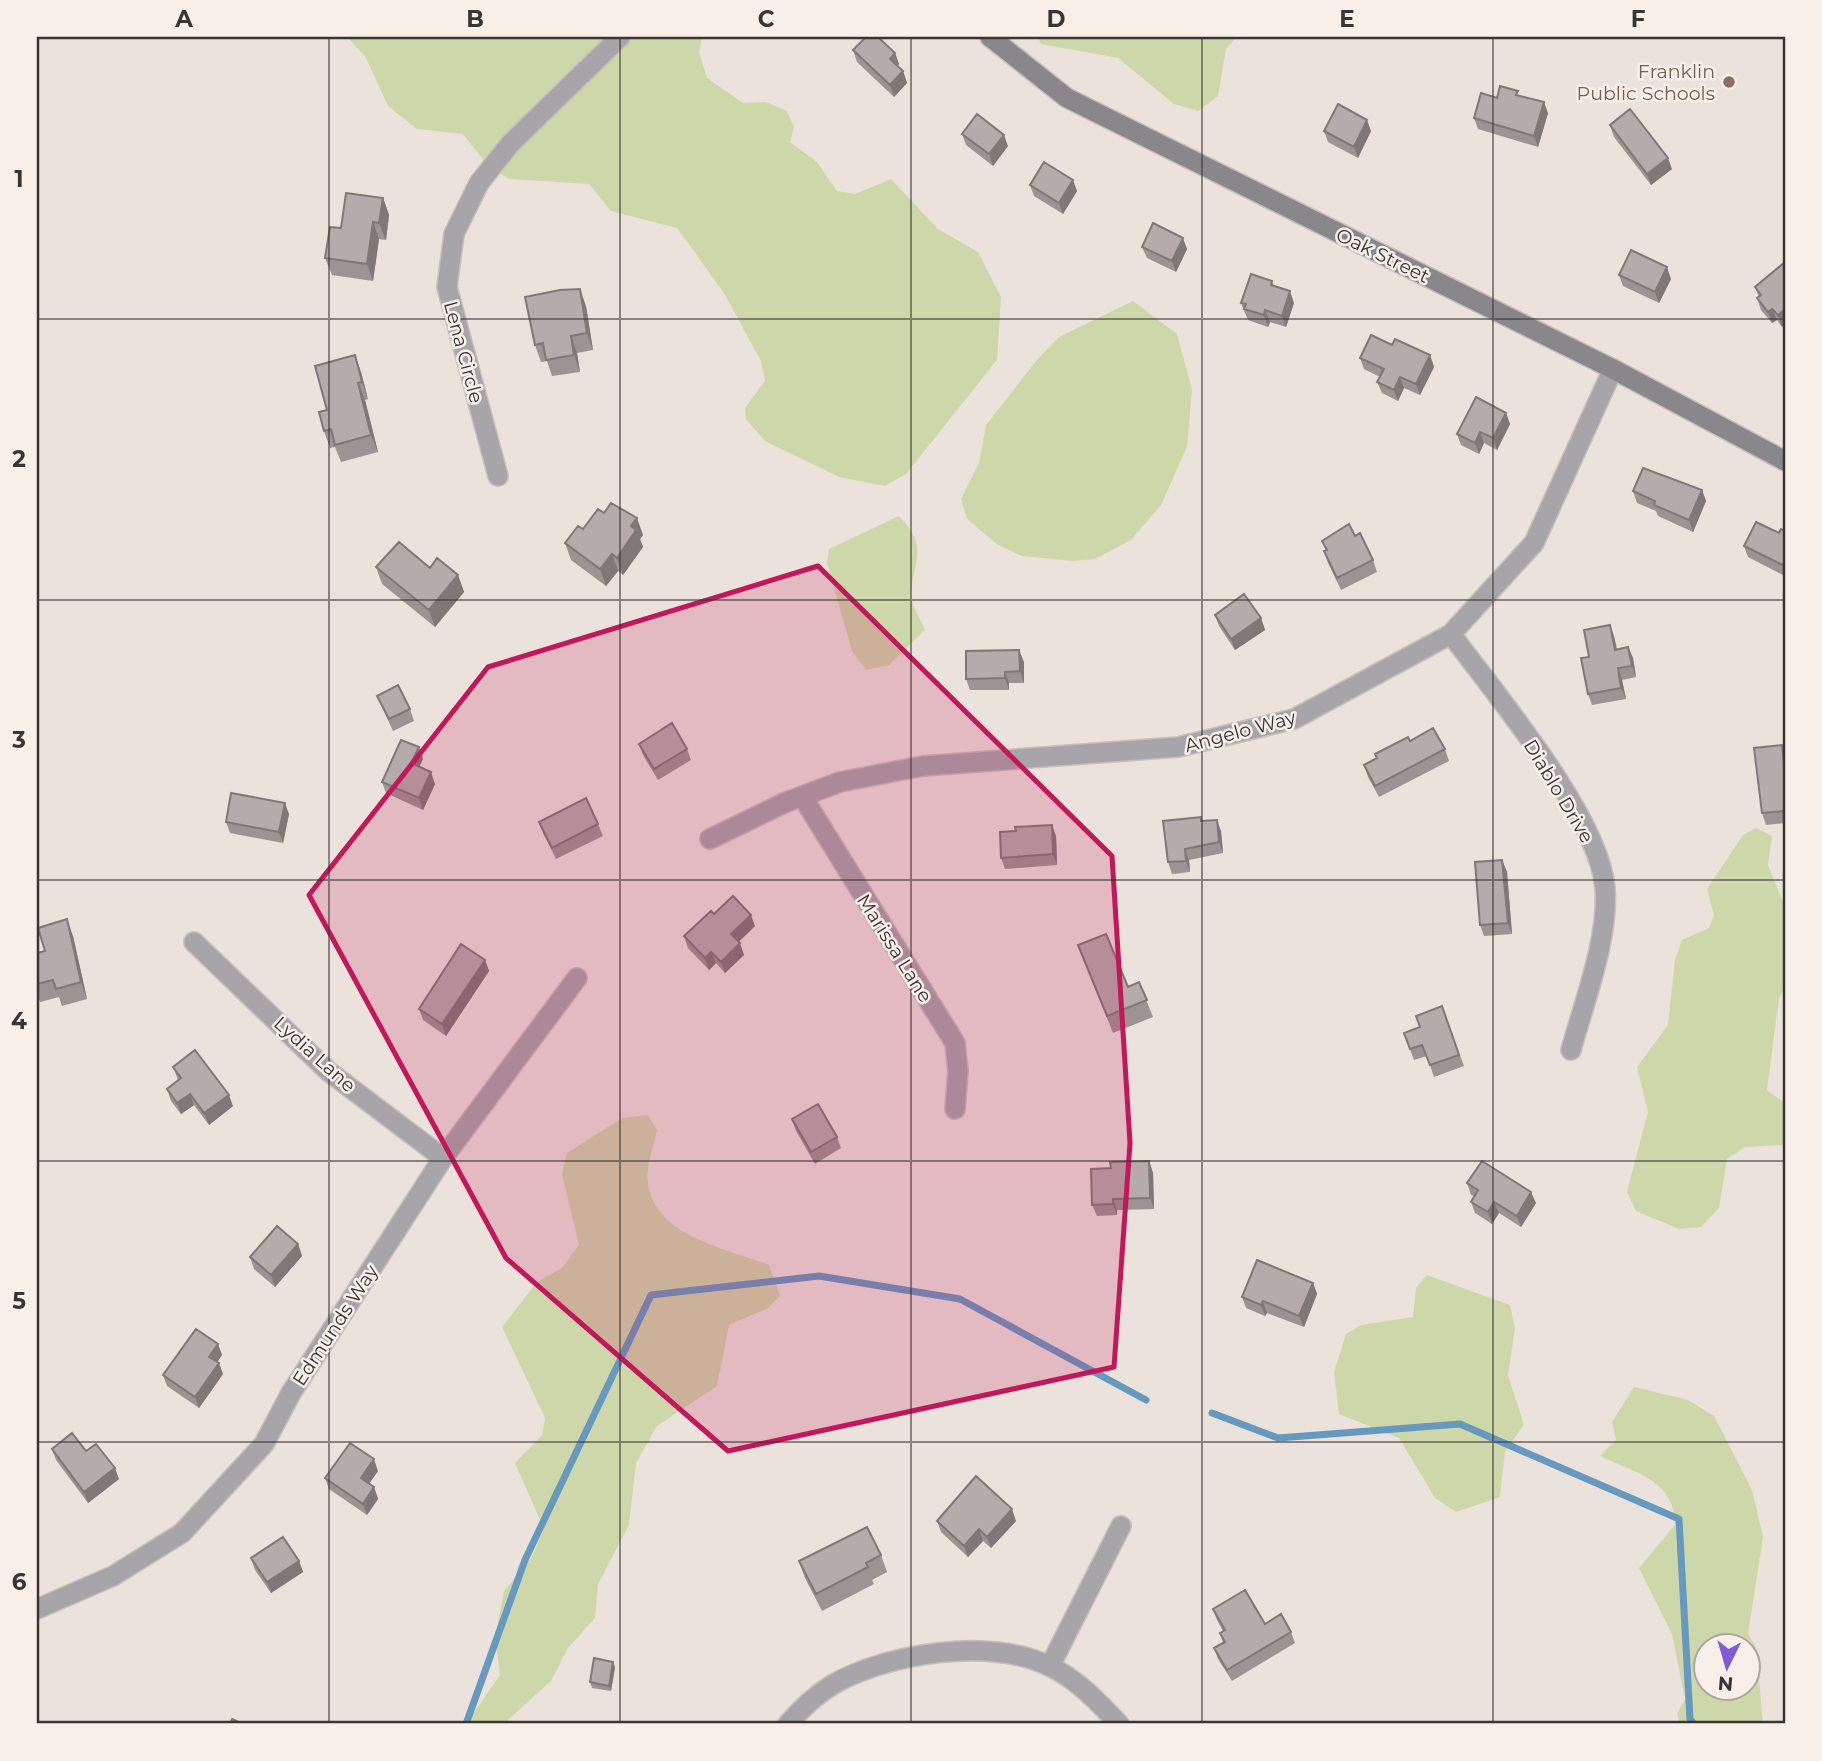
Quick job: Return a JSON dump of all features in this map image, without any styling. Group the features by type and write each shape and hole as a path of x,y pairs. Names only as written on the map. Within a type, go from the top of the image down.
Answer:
{"main road":[{"name":"Oak Street","path":"990,37 1067,99 1613,369 1785,461"}],"street":[{"name":"Lena Circle","path":"498,476 447,287 454,234 479,183 511,144 620,37"},
{"name":"Angelo Way","path":"710,839 802,796 840,782 923,766 1178,747 1294,719 1451,634 1534,543 1613,369"},
{"name":"Diablo Drive","path":"1451,634 1542,757 1590,836 1605,888 1602,926 1571,1050"},
{"name":"Marissa Lane","path":"802,796 955,1043 958,1071 955,1109"},
{"name":"Lydia Lane","path":"194,942 328,1071 443,1158"},
{"name":"Edmunds Way","path":"37,1609 113,1576 182,1533 264,1444 291,1393 443,1158 577,978"},
{"path":"1050,1666 1121,1526"},
{"path":"788,1724 808,1702 832,1685 859,1672 937,1652 969,1651 1025,1656 1050,1666 1093,1696 1119,1724"}],"highlighted area":[{"path":"818,566 1112,856 1130,1143 1114,1367 728,1451 506,1258 309,895 488,667"}],"green space":[{"path":"347,37 702,37 699,53 707,78 743,103 766,102 787,111 794,127 790,142 817,162 837,191 855,194 891,179 938,229 978,252 1001,297 997,360 906,474 885,486 839,477 765,441 746,419 745,408 765,381 761,361 724,293 677,228 611,211 589,184 509,179 489,167 463,134 417,129 388,106 365,56"},
{"path":"1038,37 1236,37 1226,49 1218,96 1198,111 1174,104 1118,58 1041,44"},
{"path":"1133,301 1177,334 1192,390 1187,447 1161,505 1131,540 1095,559 1072,561 1022,556 998,545 967,519 961,499 979,463 986,425 1037,360 1059,337"},
{"path":"899,516 914,536 917,545 911,597 925,630 889,665 866,670 852,651 827,563 829,549"},
{"path":"1756,828 1772,836 1768,865 1785,907 1785,987 1779,998 1767,1090 1785,1103 1785,1145 1745,1147 1727,1159 1719,1208 1701,1227 1679,1229 1636,1211 1627,1192 1648,1112 1637,1067 1668,1025 1675,960 1682,940 1709,928 1714,915 1707,889 1743,835"},
{"path":"648,1115 657,1130 647,1178 654,1202 664,1217 695,1238 769,1265 780,1296 768,1308 729,1325 717,1386 657,1426 636,1463 629,1525 598,1584 595,1618 568,1648 551,1681 508,1720 508,1724 466,1724 500,1675 495,1638 504,1591 531,1559 544,1529 515,1463 542,1435 545,1418 502,1327 537,1282 562,1268 579,1245 562,1174 567,1153 622,1118"},
{"path":"1427,1275 1510,1305 1515,1328 1508,1375 1524,1425 1505,1451 1500,1497 1456,1512 1435,1498 1399,1438 1339,1414 1334,1372 1346,1334 1361,1325 1413,1317 1416,1288"},
{"path":"1634,1387 1688,1400 1714,1416 1752,1490 1763,1537 1748,1632 1692,1632 1692,1702 1761,1702 1763,1724 1680,1724 1677,1714 1685,1699 1672,1634 1639,1568 1675,1525 1673,1510 1661,1488 1651,1480 1600,1456 1616,1440 1612,1422"}],"building":[{"path":"866,37 878,37 895,53 890,59 903,71 890,85 853,50"},
{"path":"1500,86 1518,91 1516,95 1544,102 1534,136 1474,118 1481,93 1497,98"},
{"path":"1338,104 1367,120 1354,147 1324,131"},
{"path":"1630,109 1668,158 1647,174 1610,125"},
{"path":"977,114 1004,135 989,154 962,134"},
{"path":"1044,162 1073,180 1059,203 1030,185"},
{"path":"346,193 383,198 379,223 373,222 367,264 325,258 330,227 341,228"},
{"path":"1153,223 1183,238 1172,261 1142,247"},
{"path":"1631,250 1667,267 1655,292 1619,275"},
{"path":"1785,262 1785,309 1778,315 1772,309 1768,312 1757,298 1761,295 1755,287"},
{"path":"1251,274 1290,291 1282,316 1265,310 1264,315 1244,309 1246,304 1241,303"},
{"path":"580,289 587,333 571,336 574,355 546,360 543,343 535,345 525,297"},
{"path":"1371,335 1392,345 1395,339 1430,355 1416,384 1400,377 1394,390 1377,382 1384,369 1360,358"},
{"path":"355,355 362,382 358,383 371,435 335,445 331,429 324,431 319,412 327,410 315,366"},
{"path":"1476,397 1506,413 1493,438 1480,432 1475,443 1457,434"},
{"path":"1643,468 1702,490 1689,520 1654,505 1655,501 1633,491"},
{"path":"611,503 637,518 631,526 636,530 617,558 612,554 600,569 565,543 578,526 583,529 598,509 604,513"},
{"path":"1756,522 1779,533 1781,529 1785,531 1785,566 1744,546"},
{"path":"1349,524 1355,536 1360,533 1373,560 1337,578 1322,541"},
{"path":"399,542 430,568 437,558 458,575 429,610 376,567"},
{"path":"1244,594 1261,618 1231,639 1215,615"},
{"path":"1610,625 1615,650 1628,647 1632,666 1618,668 1621,688 1588,694 1581,658 1589,657 1584,630"},
{"path":"1019,650 1020,671 1005,672 1005,678 966,679 966,651"},
{"path":"398,685 410,709 389,719 377,696"},
{"path":"672,723 687,749 654,769 639,744"},
{"path":"1433,728 1445,749 1375,786 1364,765 1377,758 1375,754 1408,737 1410,741"},
{"path":"401,740 419,747 411,763 431,772 419,798 382,782"},
{"path":"1782,745 1785,811 1762,813 1754,748"},
{"path":"231,793 285,803 279,832 226,822"},
{"path":"586,798 598,824 552,848 539,822"},
{"path":"1201,817 1201,821 1217,820 1219,842 1185,849 1186,861 1168,862 1163,821"},
{"path":"1052,825 1053,854 1001,858 1000,832 1016,831 1015,827"},
{"path":"1502,860 1508,923 1480,925 1475,862"},
{"path":"733,896 751,915 731,934 740,943 721,962 711,952 705,958 684,936 711,911 714,914"},
{"path":"67,919 81,982 56,989 53,980 37,984 37,953 45,951 38,928"},
{"path":"1106,934 1128,987 1139,982 1147,1000 1107,1016 1078,945"},
{"path":"461,944 485,960 442,1024 419,1009"},
{"path":"1442,1006 1459,1055 1430,1065 1422,1045 1410,1049 1404,1033 1420,1027 1416,1016"},
{"path":"195,1050 229,1095 204,1113 190,1094 177,1103 167,1089 181,1078 173,1067"},
{"path":"818,1104 837,1137 811,1152 792,1119"},
{"path":"1149,1161 1150,1198 1113,1199 1113,1204 1092,1205 1091,1169 1111,1168 1110,1162"},
{"path":"1482,1161 1531,1192 1517,1216 1494,1202 1488,1212 1471,1202 1478,1190 1467,1183"},
{"path":"277,1226 298,1244 271,1275 250,1257"},
{"path":"1257,1260 1313,1283 1299,1316 1263,1301 1261,1305 1242,1297"},
{"path":"196,1329 218,1344 209,1357 219,1363 195,1397 163,1375"},
{"path":"72,1433 86,1451 96,1444 115,1468 84,1492 52,1449"},
{"path":"350,1443 374,1459 361,1478 374,1487 363,1504 325,1478"},
{"path":"976,1476 1012,1509 987,1537 979,1529 964,1546 937,1521"},
{"path":"867,1527 881,1555 866,1563 868,1567 816,1594 799,1561"},
{"path":"283,1537 299,1561 267,1582 251,1558"},
{"path":"1245,1590 1265,1624 1281,1614 1291,1632 1227,1670 1214,1648 1225,1642 1220,1633 1225,1630 1213,1609"},
{"path":"594,1658 613,1662 609,1686 590,1682"},
{"path":"232,1719 243,1724 230,1724"}],"waterway":[{"path":"466,1724 525,1560 651,1295 819,1276 960,1299 1146,1400"},
{"path":"1212,1413 1278,1438 1460,1424 1679,1519 1690,1719 1694,1724"}],"place":[{"name":"Franklin Public Schools","path":"1729,82"}]}
